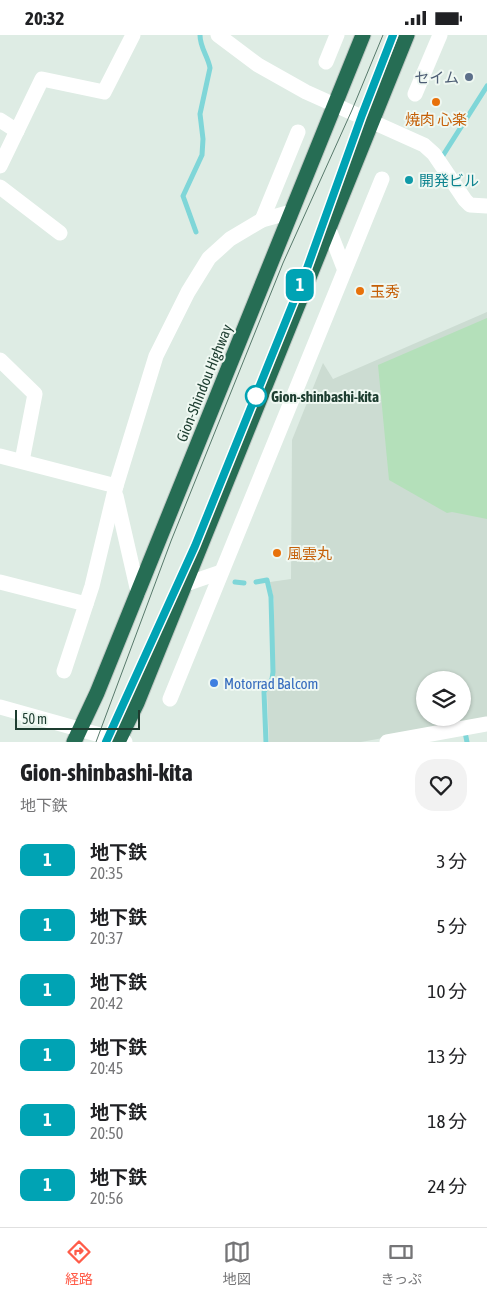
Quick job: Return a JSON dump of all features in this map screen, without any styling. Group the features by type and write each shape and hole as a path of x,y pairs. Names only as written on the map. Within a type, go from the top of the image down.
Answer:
{"highway":[{"name":"Gion-Shindou Highway","path":"77,736 97,693 291,212 336,106 363,35"},
{"path":"120,741 407,35"}],"street":[{"path":"0,166 42,79 104,92 133,35"},
{"path":"218,35 258,65 306,92 418,142 429,149 465,201 470,205 487,206"},
{"path":"326,62 337,35"},
{"path":"415,94 440,35"},
{"path":"0,119 17,131"},
{"path":"262,219 298,132"},
{"path":"170,699 382,179"},
{"path":"0,187 60,233"},
{"path":"64,671 86,604 116,489 156,356 188,292 209,258 230,239 262,219 291,212"},
{"path":"328,227 344,269"},
{"path":"0,360 35,394 22,461"},
{"path":"0,456 116,489"},
{"path":"116,489 138,592"},
{"path":"183,585 221,572"},
{"path":"0,582 86,604"},
{"path":"0,707 77,736 120,741"},
{"path":"387,742 487,724"}],"shaded area":[{"path":"487,312 487,719 471,722 471,671 416,671 416,726 449,726 361,742 269,742 267,692 274,679 274,600 270,582 291,579 292,440 323,363 333,379"}],"green space":[{"path":"487,318 487,519 452,512 447,513 389,480 378,365"}],"waterway":[{"path":"196,232 183,196 202,155 203,139 200,114 210,68 201,44 200,35"},
{"path":"442,157 487,86"},
{"path":"256,582 267,580 271,597 273,672 272,679 264,692 266,742"},
{"path":"235,582 244,583"},
{"path":"465,732 467,742"}],"tram line":[{"path":"96,742 171,541 283,263 352,110 383,35"},
{"path":"106,742 195,546 306,271 393,35"}],"metro line":[{"name":"1","path":"106,742 195,546 306,271 393,35"}],"place":[{"name":"セイム","path":"469,77"},
{"name":"焼肉 心楽","path":"436,102"},
{"name":"開発ビル","path":"409,180"},
{"name":"玉秀","path":"360,291"},
{"name":"Gion-shinbashi-kita","path":"256,396"},
{"name":"風雲丸","path":"277,553"},
{"name":"Motorrad Balcom","path":"214,683"}]}
